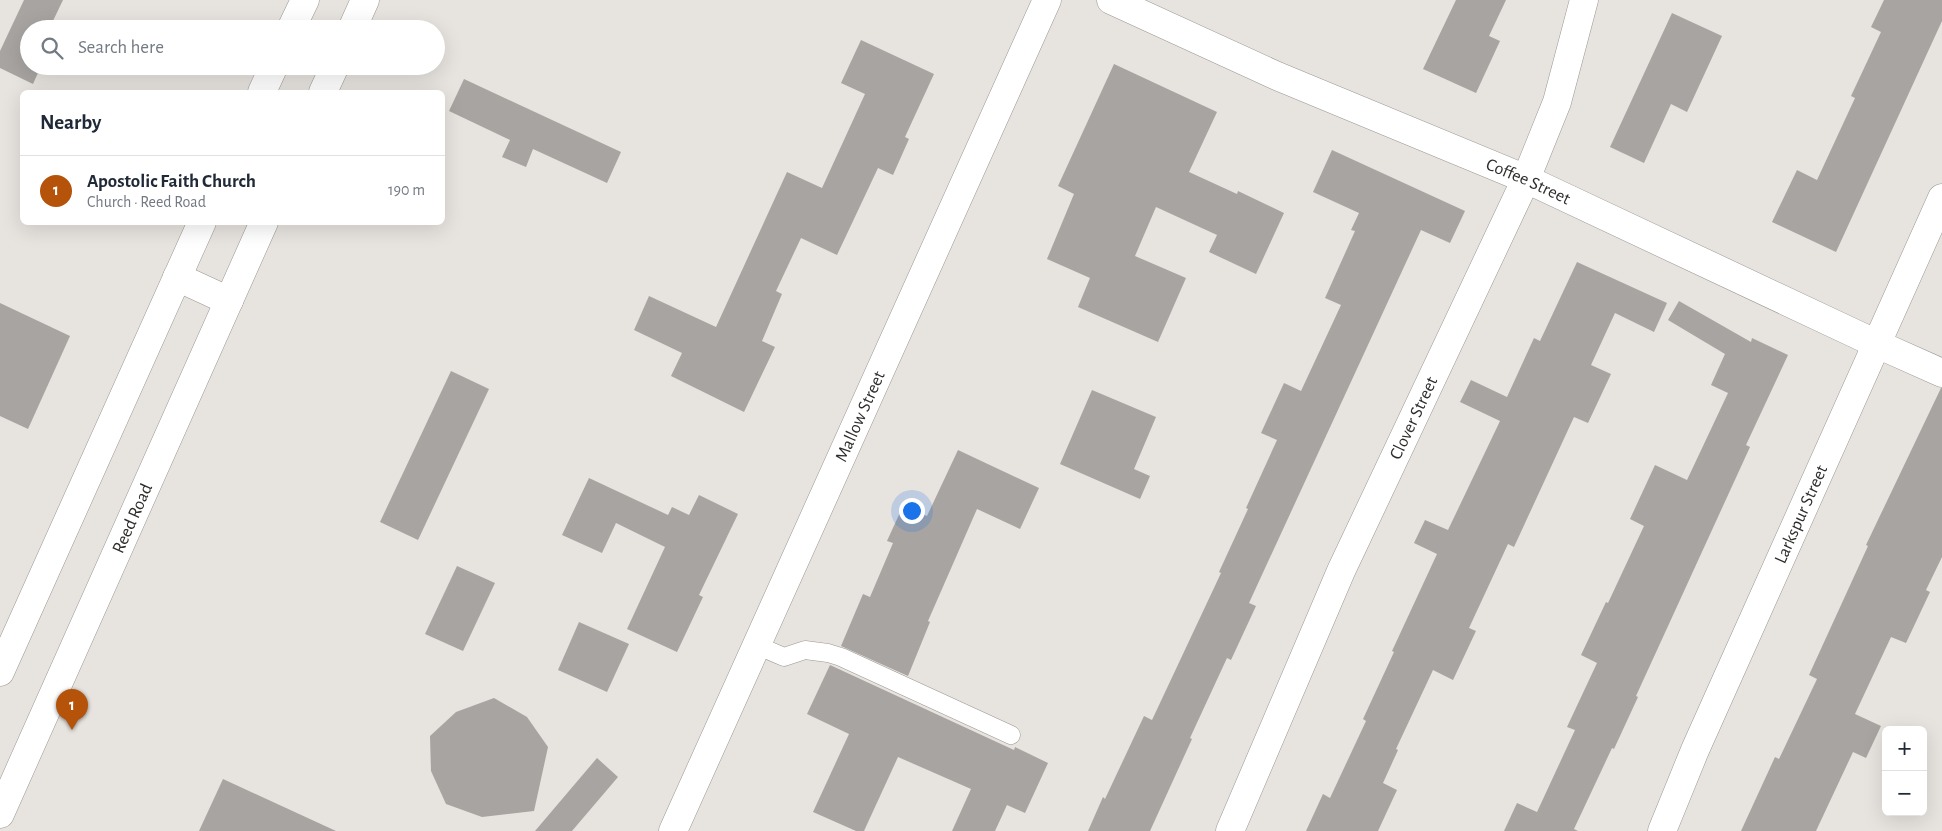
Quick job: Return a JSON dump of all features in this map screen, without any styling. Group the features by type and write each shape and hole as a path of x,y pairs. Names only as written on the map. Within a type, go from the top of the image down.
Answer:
{"street":[{"path":"295,20 305,0"},
{"path":"356,20 365,0"},
{"name":"Mallow Street","path":"673,831 1047,0"},
{"name":"Coffee Street","path":"1111,0 1286,80 1526,179 1942,373"},
{"name":"Clover Street","path":"1230,831 1341,571 1526,179 1557,102 1584,0"},
{"path":"263,90 270,75"},
{"path":"324,90 331,75"},
{"name":"Larkspur Street","path":"1662,831 1696,750 1942,198"},
{"path":"0,672 201,225"},
{"name":"Reed Road","path":"3,800 263,225"},
{"path":"177,277 229,301"}],"lane":[{"path":"756,646 784,658 805,650 828,652 1011,735"}],"building":[{"path":"24,0 63,0 53,20 20,20 20,75 37,75 33,84 0,68 0,51"},
{"path":"1456,0 1506,0 1489,36 1500,41 1476,93 1423,69"},
{"path":"1884,0 1942,0 1942,21 1836,252 1772,222 1797,170 1817,180 1855,98 1851,96 1881,32 1871,27"},
{"path":"1672,13 1722,36 1687,112 1671,104 1644,163 1610,147"},
{"path":"861,40 934,74 905,137 909,139 893,175 878,168 837,255 801,238 776,291 782,294 762,341 775,347 744,412 671,376 682,353 634,330 649,296 716,327 787,172 822,188 865,94 841,83"},
{"path":"1114,64 1217,112 1189,172 1237,194 1238,191 1284,213 1256,274 1209,252 1217,235 1156,207 1135,256 1186,278 1158,342 1078,307 1090,278 1047,259 1074,194 1058,186"},
{"path":"464,79 621,152 607,183 533,149 526,167 502,157 510,140 449,111"},
{"path":"1332,150 1465,211 1450,243 1421,230 1249,603 1256,606 1231,660 1227,658 1150,831 1088,831 1144,716 1152,720 1221,573 1219,572 1277,440 1261,433 1284,383 1301,391 1341,305 1325,298 1355,231 1351,230 1359,213 1313,192"},
{"path":"1577,262 1667,303 1654,332 1615,313 1591,365 1611,374 1588,423 1574,417 1514,547 1508,544 1469,628 1476,631 1453,680 1433,670 1396,749 1398,750 1383,783 1397,790 1378,831 1306,831 1323,794 1330,798 1366,721 1363,719 1394,652 1392,651 1437,554 1414,543 1425,520 1448,530 1500,421 1460,402 1471,380 1507,397 1534,338 1540,341"},
{"path":"1679,301 1751,342 1752,338 1788,355 1746,445 1750,447 1636,696 1638,697 1574,829 1578,831 1504,831 1517,803 1537,812 1575,730 1567,727 1597,663 1581,655 1644,526 1630,519 1655,465 1687,480 1728,393 1711,385 1725,354 1668,320"},
{"path":"0,303 70,336 28,429 0,416"},
{"path":"451,371 489,389 418,540 380,522"},
{"path":"1941,388 1942,557 1926,590 1930,592 1906,643 1891,637 1855,714 1881,726 1866,758 1853,752 1816,831 1741,831 1775,757 1779,759 1817,679 1809,675 1868,546 1866,545"},
{"path":"1092,390 1156,417 1134,469 1150,476 1140,499 1060,464"},
{"path":"958,450 1039,488 1020,529 977,509 928,621 930,622 908,676 841,646 863,594 870,597 893,543 887,541 903,506 927,516"},
{"path":"589,478 668,515 672,507 689,515 699,495 738,514 699,595 703,597 677,652 627,629 665,547 616,523 602,553 562,535"},
{"path":"457,566 495,583 463,651 425,634"},
{"path":"579,622 629,644 607,692 558,670"},
{"path":"830,665 1014,750 1015,747 1048,763 1025,813 1007,805 995,831 952,831 971,789 898,757 864,831 856,831 813,812 849,734 807,714"},
{"path":"494,698 527,717 548,747 534,811 482,817 446,804 431,771 430,736 456,712"},
{"path":"597,758 618,777 572,831 535,831"},
{"path":"223,779 336,831 199,831"}],"place":[{"name":"Apostolic Faith Church","path":"72,730"}]}
